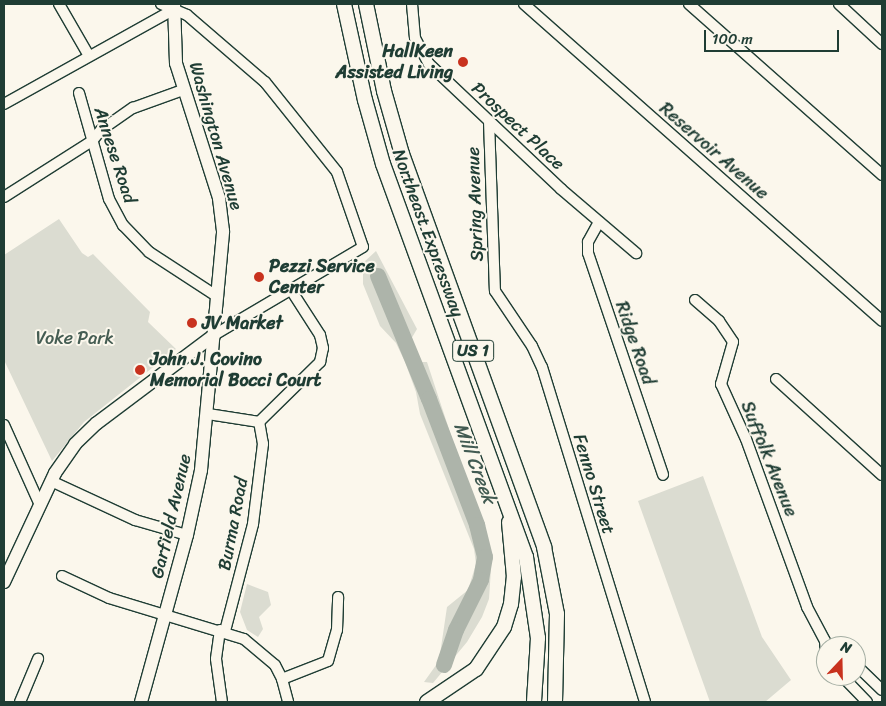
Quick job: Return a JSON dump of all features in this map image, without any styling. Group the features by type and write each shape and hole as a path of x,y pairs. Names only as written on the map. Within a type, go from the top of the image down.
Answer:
{"highway":[{"name":"Northeast Expressway","path":"344,4 357,67 383,164 526,557 535,605 538,654 534,702"},
{"name":"Northeast Expressway","path":"366,4 384,91 407,169 544,547 558,622 555,702"},
{"path":"427,702 476,669 504,627 511,604 514,577 506,499"}],"main road":[{"name":"Washington Avenue","path":"174,7 174,50 183,90 222,210 218,297 214,335"},
{"name":"Garfield Avenue","path":"141,702 187,535 201,470 208,414 214,335"},
{"path":"4,580 51,480 68,453 87,432 214,335"}],"street":[{"path":"59,4 89,56"},
{"path":"161,4 174,7 187,15 256,72 335,169 362,247 214,335"},
{"name":"Prospect Place","path":"412,4 413,30 420,53 489,121 599,222 636,253"},
{"name":"Reservoir Avenue","path":"524,4 882,321"},
{"path":"689,4 882,174"},
{"path":"839,4 882,44"},
{"path":"6,99 89,56 174,7"},
{"path":"4,197 92,141 101,130 134,108 183,90"},
{"name":"Annese Road","path":"79,93 112,206 129,233 149,252 218,297"},
{"name":"Spring Avenue","path":"489,121 494,285"},
{"name":"Ridge Road","path":"599,222 588,242 588,253 663,475"},
{"name":"Fenno Street","path":"494,285 501,302 532,346 542,368 645,702"},
{"path":"208,414 259,422 320,362 323,348 320,335 291,290"},
{"name":"Suffolk Avenue","path":"696,300 718,321 733,342 733,351 722,375 722,389 746,439 807,607 826,636"},
{"path":"776,379 882,475"},
{"name":"Burma Road","path":"222,702 216,659 222,631 253,524 263,444 259,422"},
{"path":"4,425 40,504"},
{"path":"51,480 135,520 187,535"},
{"path":"62,576 109,598 222,631 260,650 282,679 288,702"},
{"path":"282,679 328,661 337,630 338,597"},
{"path":"20,702 38,659"},
{"path":"866,675 882,690"},
{"path":"852,686 867,702"}],"green space":[{"name":"Voke Park","path":"59,219 82,253 88,257 93,254 150,312 148,322 176,349 84,422 52,461 4,360 4,255"},
{"path":"376,251 417,329 407,346 407,352 416,362 427,362 486,542 491,569 489,599 482,617 467,642 433,683 424,682 439,661 447,607 468,590 476,564 474,549 420,414 416,392 405,362 396,343 380,326 363,284 363,263"},
{"path":"703,476 762,637 791,680 765,702 710,702 638,501"},
{"path":"247,584 268,592 271,605 259,617 263,629 258,637 247,630 240,612"}],"waterway":[{"name":"Mill Creek","path":"378,276 429,399 477,525 485,557 481,580 456,630 444,665"}],"place":[{"name":"HallKeen Assisted Living","path":"463,62"},
{"name":"Pezzi Service Center","path":"259,277"},
{"name":"JV Market","path":"192,323"},
{"name":"John J. Covino Memorial Bocci Court","path":"140,370"}]}
